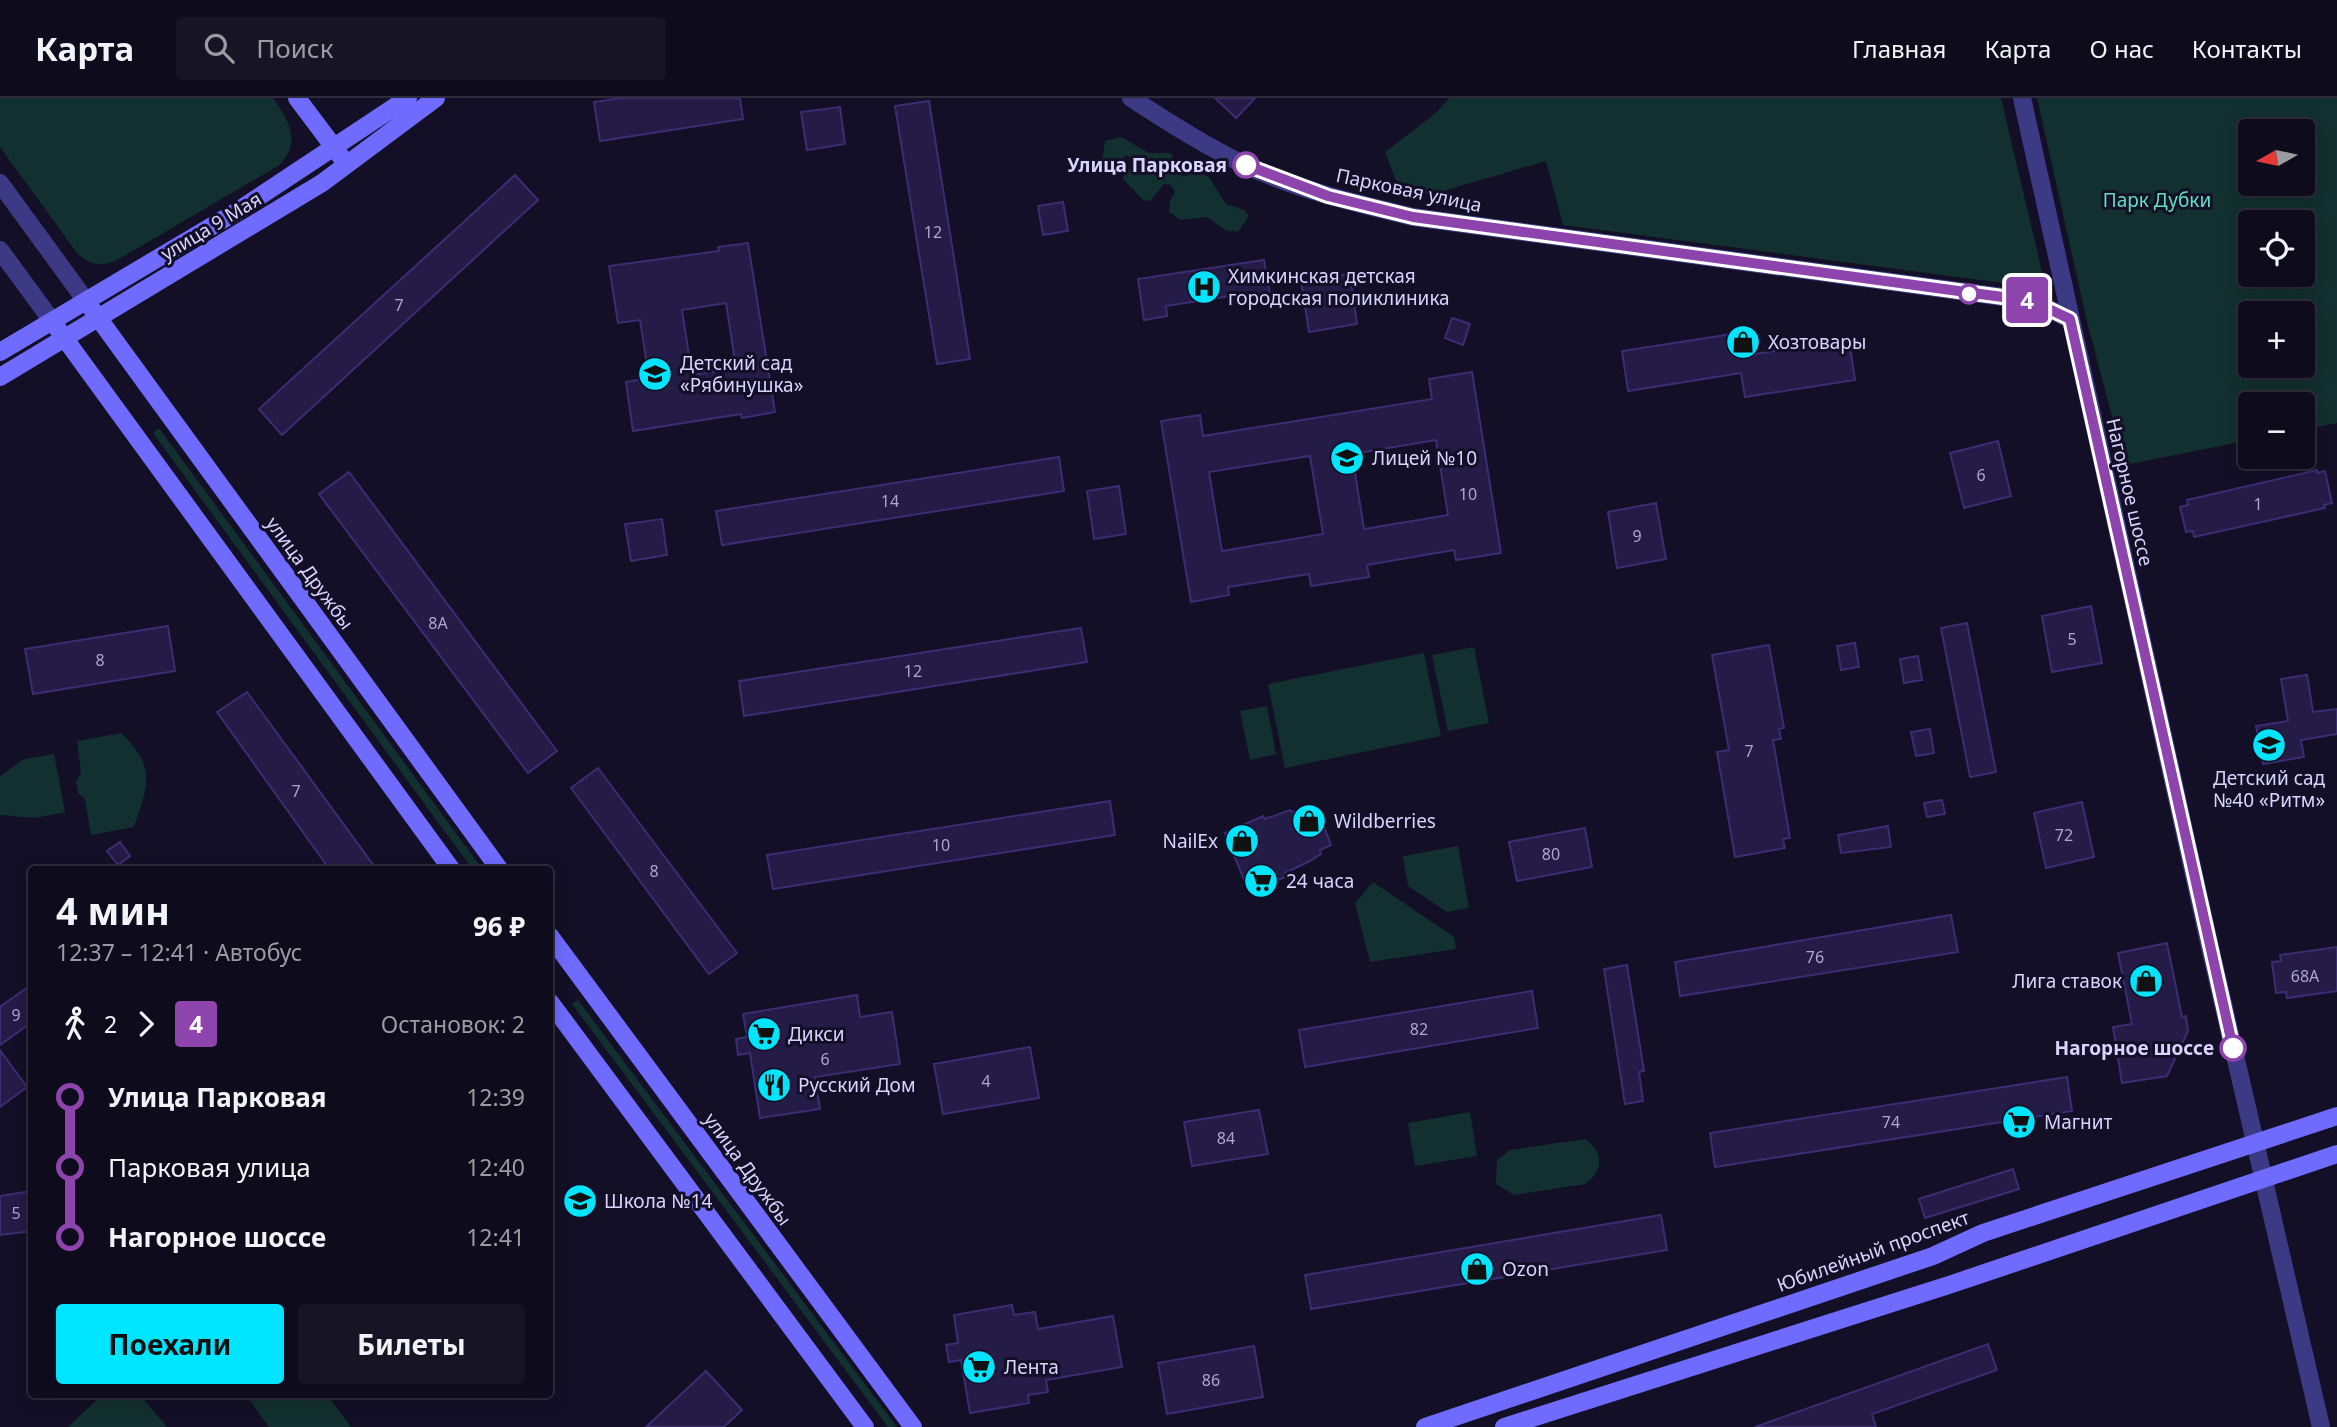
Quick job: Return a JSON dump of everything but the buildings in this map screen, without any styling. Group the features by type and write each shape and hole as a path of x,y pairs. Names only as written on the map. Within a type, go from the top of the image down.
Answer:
{"main road":[{"path":"297,98 348,166"},
{"name":"улица 9 Мая","path":"0,352 335,148 408,98"},
{"name":"улица 9 Мая","path":"0,377 348,166 436,98"},
{"name":"улица Дружбы","path":"86,301 497,866"},
{"path":"52,321 449,866"},
{"name":"улица Дружбы","path":"553,940 912,1427"},
{"path":"553,1006 866,1427"},
{"name":"Юбилейный проспект","path":"1425,1427 1933,1256 1983,1233 2337,1116"},
{"path":"1504,1427 1952,1284 2337,1154"}],"street":[{"name":"Парковая улица","path":"1131,98 1182,131 1246,165 1328,196 1413,217 2032,301 2070,319"},
{"name":"Нагорное шоссе","path":"2022,98 2262,1179 2321,1427"},
{"path":"0,183 86,301"},
{"path":"0,250 52,321"}],"green space":[{"path":"0,98 273,98 291,132 290,149 278,166 119,259 108,264 97,264 77,253 0,147"},
{"path":"1449,98 2001,98 2042,272 2026,286 1563,225 1546,161 1430,195 1398,186 1385,152 1437,112"},
{"name":"Парк Дубки","path":"2037,98 2337,98 2337,423 2315,428 2315,392 2238,392 2238,442 2125,465 2088,326"},
{"path":"1121,137 1149,153 1171,153 1182,177 1198,172 1209,177 1226,204 1244,210 1249,216 1238,232 1225,230 1207,217 1180,220 1169,212 1170,201 1175,192 1171,185 1164,184 1150,201 1143,200 1123,179 1125,173 1134,166 1134,160 1126,155 1117,167 1102,161 1105,141"},
{"path":"159,428 480,866 470,866 153,433"},
{"path":"1474,647 1489,723 1448,731 1432,655"},
{"path":"1424,653 1441,736 1285,768 1268,684"},
{"path":"1267,706 1276,754 1250,760 1240,711"},
{"path":"121,733 140,756 145,767 146,788 143,799 134,827 91,835 85,799 78,793 76,781 81,773 77,741"},
{"path":"54,754 65,812 35,818 0,815 0,776 24,759"},
{"path":"1458,846 1469,908 1447,912 1408,886 1403,856"},
{"path":"1373,882 1454,937 1456,949 1370,962 1355,903"},
{"path":"578,1000 897,1427 888,1427 572,1004"},
{"path":"1470,1112 1477,1156 1415,1166 1408,1123"},
{"path":"1585,1139 1596,1150 1599,1162 1596,1173 1585,1184 1514,1195 1496,1184 1497,1160 1510,1150"},
{"path":"99,1398 143,1398 167,1427 68,1427"},
{"path":"248,1398 329,1398 351,1427 269,1427"}],"bus line":[{"name":"4","path":"1246,165 1328,196 1413,217 1550,238 2032,301 2070,319 2233,1048"}],"place":[{"name":"Улица Парковая","path":"1246,165"},
{"name":"Химкинская детская городская поликлиника","path":"1204,287"},
{"name":"Хозтовары","path":"1743,342"},
{"name":"Детский сад «Рябинушка»","path":"655,374"},
{"name":"Лицей №10","path":"1347,458"},
{"name":"Детский сад №40 «Ритм»","path":"2269,745"},
{"name":"Wildberries","path":"1309,821"},
{"name":"NailEx","path":"1242,841"},
{"name":"24 часа","path":"1261,881"},
{"name":"Лига ставок","path":"2146,981"},
{"name":"Дикси","path":"764,1034"},
{"name":"Нагорное шоссе","path":"2233,1048"},
{"name":"Русский Дом","path":"774,1085"},
{"name":"Магнит","path":"2019,1122"},
{"name":"Школа №14","path":"580,1201"},
{"name":"Ozon","path":"1477,1269"},
{"name":"Лента","path":"979,1367"}]}
